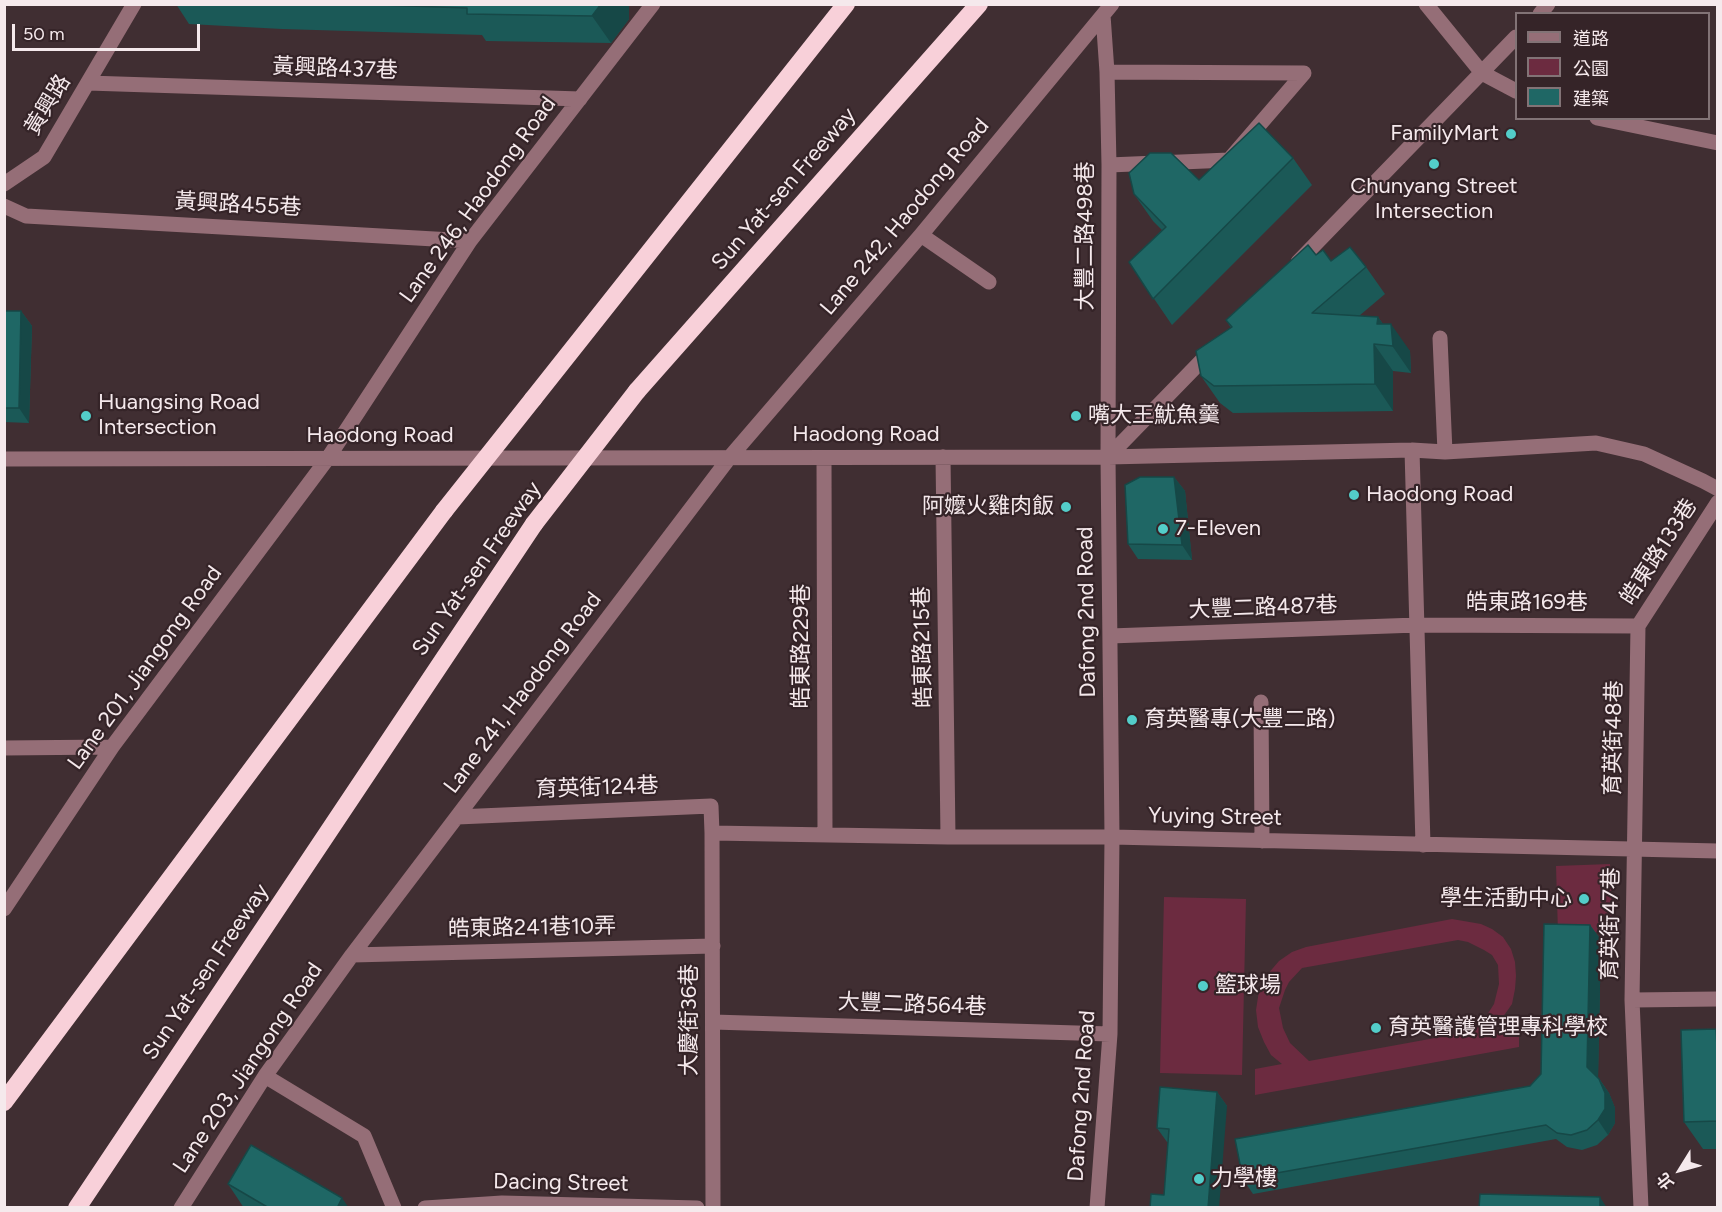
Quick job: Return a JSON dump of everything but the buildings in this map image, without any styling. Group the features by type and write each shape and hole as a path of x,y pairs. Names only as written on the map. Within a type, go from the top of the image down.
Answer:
{"highway":[{"path":"4,1102 444,511 846,4"},
{"name":"Sun Yat-sen Freeway","path":"77,1208 534,524 637,391 979,4"}],"street":[{"name":"黃興路","path":"4,184 44,157 134,4"},
{"name":"Lane 246, Haodong Road","path":"328,458 471,241 653,4"},
{"path":"1426,4 1482,73 1515,90"},
{"name":"大豐二路498巷","path":"1108,10 1108,457"},
{"name":"Lane 242, Haodong Road","path":"730,458 921,235 1108,10"},
{"path":"1291,269 1515,38"},
{"path":"1107,72 1304,73 1229,160 1109,165"},
{"name":"黃興路437巷","path":"88,83 580,99"},
{"path":"1607,120 1718,142"},
{"name":"黃興路455巷","path":"4,206 26,216 471,241"},
{"path":"921,235 989,282"},
{"path":"1108,457 1224,338"},
{"path":"1440,338 1445,452"},
{"name":"Haodong Road","path":"4,459 1108,457 1412,450 1445,452 1596,444 1644,454 1718,489"},
{"path":"1412,450 1423,845"},
{"name":"皓東路215巷","path":"943,457 948,837"},
{"name":"Dafong 2nd Road","path":"1097,1208 1110,1034 1112,837 1108,457"},
{"name":"Lane 201, Jiangong Road","path":"7,900 112,747 328,458"},
{"name":"Lane 241, Haodong Road","path":"352,955 730,458"},
{"name":"皓東路229巷","path":"824,458 825,835"},
{"name":"皓東路133巷","path":"1638,626 1718,502"},
{"name":"皓東路169巷","path":"1417,625 1638,626"},
{"name":"大豐二路487巷","path":"1110,636 1417,625"},
{"name":"育英街48巷","path":"1635,850 1638,626"},
{"path":"1261,702 1262,841"},
{"path":"4,748 112,747"},
{"name":"育英街124巷","path":"458,817 711,806 712,833"},
{"name":"Yuying Street","path":"712,833 1112,837 1718,851"},
{"name":"大慶街36巷","path":"712,833 713,1208"},
{"name":"育英街47巷","path":"1635,850 1632,1000 1641,1208"},
{"name":"皓東路241巷10弄","path":"352,955 713,946"},
{"name":"Lane 203, Jiangong Road","path":"181,1208 265,1076 352,955"},
{"path":"1632,1000 1718,999"},
{"name":"大豐二路564巷","path":"713,1022 1110,1034"},
{"path":"265,1076 364,1136 394,1208"},
{"name":"Dacing Street","path":"425,1208 502,1203 697,1208"}],"green space":[{"name":"學生活動中心","path":"1610,864 1613,932 1558,933 1556,866"},
{"name":"籃球場","path":"1164,897 1246,899 1242,1075 1160,1073"},
{"path":"1452,919 1481,924 1492,929 1503,937 1511,949 1515,962 1515,989 1512,1004 1505,1014 1495,1024 1479,1034 1519,1026 1519,1047 1255,1095 1255,1069 1282,1064 1271,1055 1258,1027 1256,1010 1259,991 1267,975 1279,961 1292,952 1306,947","holes":["1458,940 1468,942 1492,955 1498,965 1499,984 1494,1004 1487,1015 1474,1027 1457,1034 1309,1061 1290,1043 1283,1028 1279,1008 1289,982 1302,968"]}],"place":[{"name":"FamilyMart","path":"1511,134"},
{"name":"Chunyang Street Intersection","path":"1434,164"},
{"name":"Huangsing Road Intersection","path":"86,416"},
{"name":"嘴大王魷魚羹","path":"1076,416"},
{"name":"Haodong Road","path":"1354,495"},
{"name":"阿嬤火雞肉飯","path":"1066,507"},
{"name":"7-Eleven","path":"1163,529"},
{"name":"育英醫專(大豐二路)","path":"1132,720"},
{"name":"學生活動中心","path":"1584,899"},
{"name":"籃球場","path":"1203,986"},
{"name":"育英醫護管理專科學校","path":"1376,1028"},
{"name":"力學樓","path":"1199,1179"}]}
